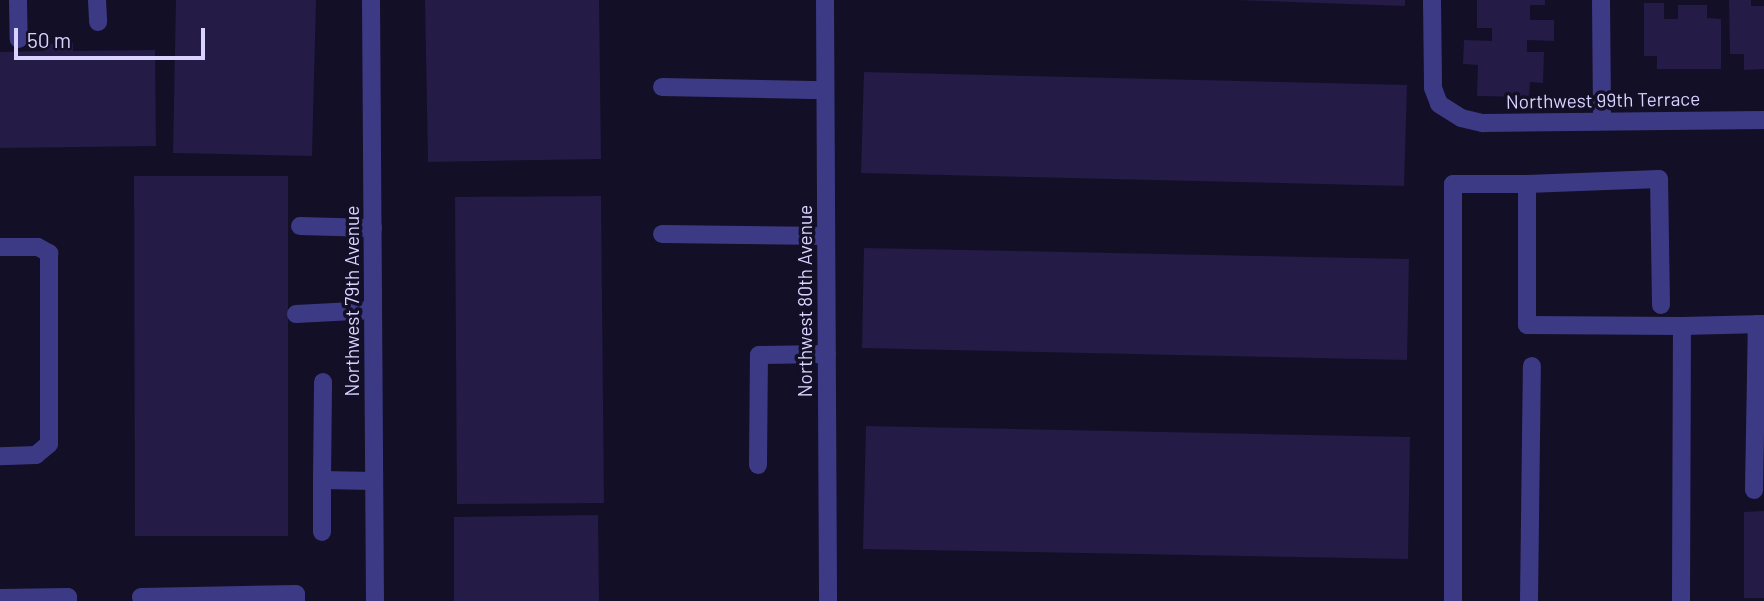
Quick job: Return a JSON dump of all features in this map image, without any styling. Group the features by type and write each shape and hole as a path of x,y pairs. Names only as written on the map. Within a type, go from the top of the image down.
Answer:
{"street":[{"path":"18,0 19,39"},
{"path":"97,0 98,22"},
{"name":"Northwest 79th Avenue","path":"372,0 375,601"},
{"name":"Northwest 80th Avenue","path":"825,0 828,601"},
{"name":"Northwest 99th Terrace","path":"1432,0 1433,88 1446,110 1483,123 1764,120"},
{"path":"1601,0 1602,120"},
{"path":"662,87 825,90"},
{"path":"1453,601 1453,184 1659,179 1661,305"},
{"path":"1527,184 1527,325 1760,324 1754,490"},
{"path":"300,226 373,228"},
{"path":"662,234 826,236"},
{"path":"0,247 38,247 49,253 49,444 36,455 0,456"},
{"path":"296,314 373,310"},
{"path":"1681,601 1682,326"},
{"path":"758,465 759,355 827,354"},
{"path":"1529,601 1532,366"},
{"path":"321,532 323,382"},
{"path":"322,480 374,481"},
{"path":"141,597 296,594 296,601"},
{"path":"0,598 68,597 68,601"}],"building":[{"path":"176,0 316,0 312,156 173,153"},
{"path":"425,0 599,0 601,159 428,162"},
{"path":"1236,0 1405,0 1405,6"},
{"path":"1477,0 1545,0 1545,5 1530,5 1530,20 1554,20 1554,41 1527,40 1527,52 1544,52 1543,83 1530,82 1529,97 1477,96 1478,65 1463,64 1464,40 1492,41 1492,28 1477,28"},
{"path":"1729,0 1751,0 1751,6 1764,6 1764,69 1744,70 1744,54 1730,54"},
{"path":"1644,3 1664,3 1664,19 1678,19 1678,5 1707,5 1707,18 1721,19 1721,69 1657,69 1657,56 1644,56"},
{"path":"73,43 73,51 155,50 156,146 0,148 0,52 44,51 44,44"},
{"path":"864,72 1407,85 1404,186 861,173"},
{"path":"134,176 288,176 288,536 135,536"},
{"path":"601,196 604,503 457,504 455,197"},
{"path":"864,248 1409,259 1407,360 862,348"},
{"path":"866,426 1410,437 1408,559 863,549"},
{"path":"1764,511 1764,598 1744,598 1744,512"},
{"path":"598,515 599,601 454,601 454,517"}]}
